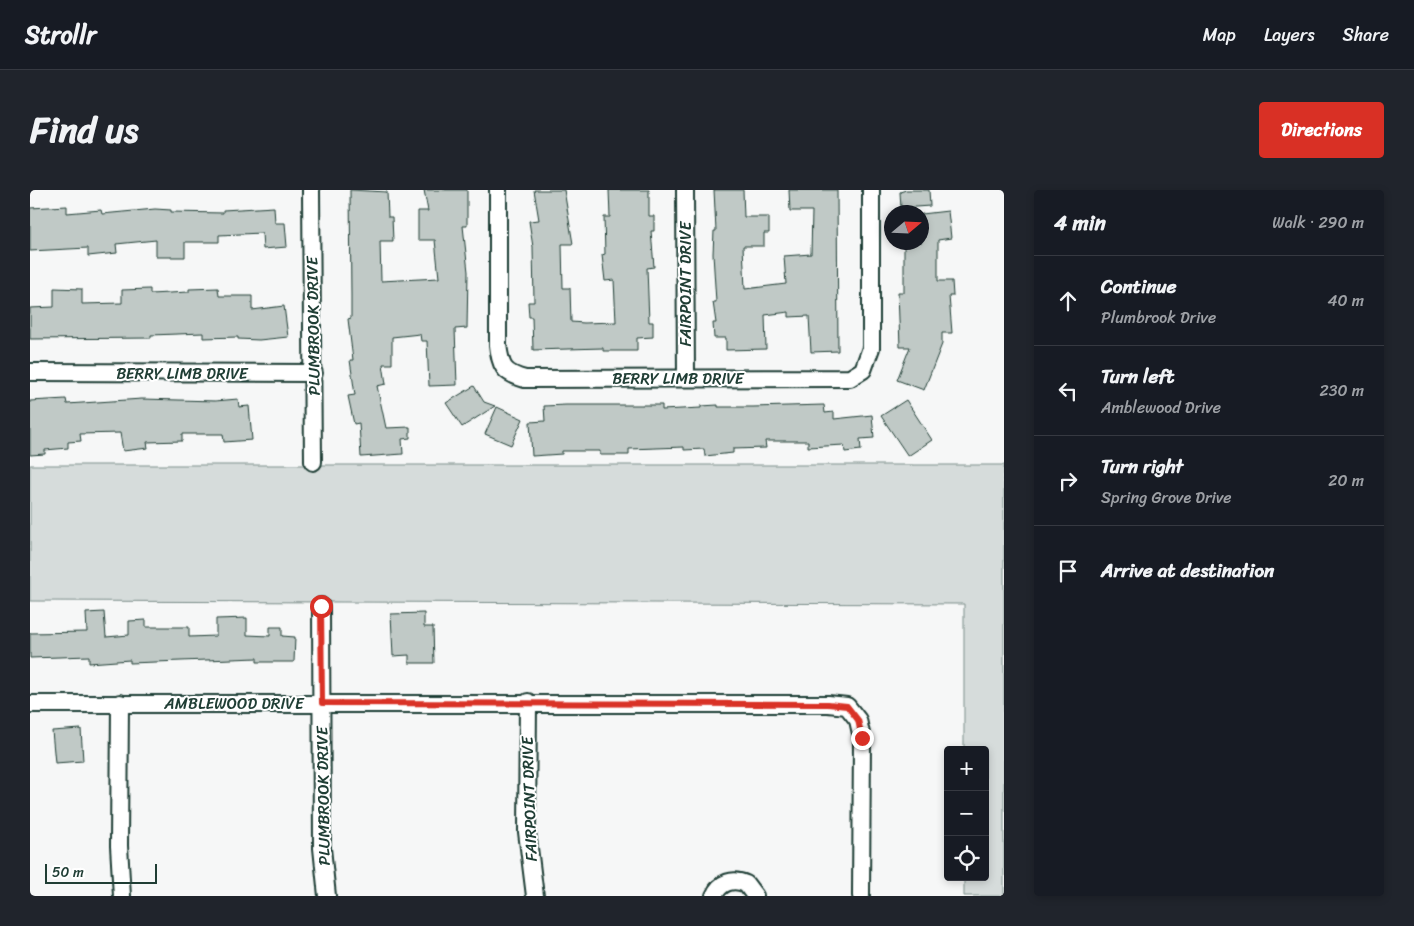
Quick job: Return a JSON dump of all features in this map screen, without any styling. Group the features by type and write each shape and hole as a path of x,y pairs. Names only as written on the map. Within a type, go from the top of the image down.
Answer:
{"street":[{"name":"PLUMBROOK DRIVE","path":"311,190 314,462"},
{"name":"BERRY LIMB DRIVE","path":"498,190 498,345 501,363 510,375 526,379 850,378 863,370 871,348 871,190"},
{"name":"FAIRPOINT DRIVE","path":"685,190 686,378"},
{"name":"BERRY LIMB DRIVE","path":"30,372 314,373"},
{"name":"PLUMBROOK DRIVE","path":"321,606 322,839 327,896"},
{"name":"FAIRPOINT DRIVE","path":"528,702 527,832 535,896"},
{"name":"AMBLEWOOD DRIVE","path":"30,704 528,702 828,704 847,706 858,720 862,738 861,896"},
{"path":"120,703 119,846 122,896"},
{"path":"714,896 719,887 732,881 746,884 755,896"}],"shaded area":[{"path":"30,465 1004,465 1004,896 964,896 964,881 989,881 989,746 964,746 964,604 30,601"}],"building":[{"path":"350,190 387,192 388,217 392,217 393,241 380,241 381,281 439,278 435,240 418,240 418,211 428,211 424,190 467,190 467,226 463,226 468,272 467,328 455,329 457,385 429,386 427,341 421,341 420,334 392,337 392,364 383,364 386,384 377,386 386,428 410,427 410,438 402,439 403,454 361,457 359,423 354,424 348,396 355,395 350,360 353,360 348,319 351,318"},
{"path":"534,190 564,190 573,244 562,244 563,288 570,288 571,322 584,323 616,322 614,280 605,281 602,255 605,254 604,217 610,217 609,190 649,190 649,216 654,216 654,231 651,231 654,267 647,268 649,322 653,322 653,337 637,338 637,351 603,351 603,348 533,350 532,317 529,317 528,302 534,302 533,247 529,221 539,220"},
{"path":"714,190 743,190 744,217 769,217 769,233 764,233 764,246 743,246 745,289 786,284 784,256 811,254 812,211 790,211 789,190 837,190 838,351 811,352 809,316 789,317 789,312 765,315 766,349 726,350 726,338 714,338 713,323 716,323 713,302 716,302 713,254 714,231 716,231"},
{"path":"906,190 929,190 930,206 901,205 900,192"},
{"path":"67,206 67,213 101,210 102,214 155,209 171,210 171,212 223,213 223,210 274,207 275,223 285,223 287,247 263,249 262,233 219,235 219,242 185,242 185,257 156,257 156,240 116,244 117,253 88,256 88,248 30,251 30,208"},
{"path":"948,211 951,238 938,240 938,281 952,281 953,296 949,296 952,333 942,333 942,344 924,390 897,380 910,347 900,347 898,292 904,292 904,250 929,250 929,213"},
{"path":"54,288 82,289 82,304 122,303 122,290 150,289 150,294 189,292 189,289 218,288 219,296 252,296 252,310 284,306 288,337 259,340 238,339 238,337 203,338 203,333 151,335 151,338 30,339 30,308 54,307"},
{"path":"474,386 484,402 495,406 462,427 446,403"},
{"path":"66,399 67,404 142,399 215,401 238,399 239,407 249,406 252,440 224,442 223,434 182,434 182,441 147,442 148,448 123,451 120,433 80,434 81,441 68,442 68,448 45,450 45,454 30,455 30,401"},
{"path":"906,400 932,440 908,456 881,416"},
{"path":"662,405 662,410 718,405 718,407 753,407 824,405 825,413 834,412 834,419 872,415 874,438 860,439 861,450 845,452 844,445 808,447 808,441 765,441 766,448 733,449 733,453 705,456 704,449 684,450 684,447 629,449 629,455 600,455 600,451 562,451 562,454 532,456 530,422 545,421 544,406"},
{"path":"497,407 523,419 511,445 485,434"},
{"path":"104,612 106,637 129,635 129,621 146,620 146,627 189,627 189,637 216,636 216,619 247,618 247,635 270,636 270,627 282,627 282,636 295,637 294,662 257,662 257,658 130,663 130,660 89,663 89,656 30,658 30,633 87,632 86,613"},
{"path":"424,613 424,627 433,627 434,663 409,663 409,655 393,656 391,614"},
{"path":"81,729 83,761 55,763 52,731"}],"route":[{"path":"321,606 322,703 828,704 847,706 858,720 862,738"}]}
